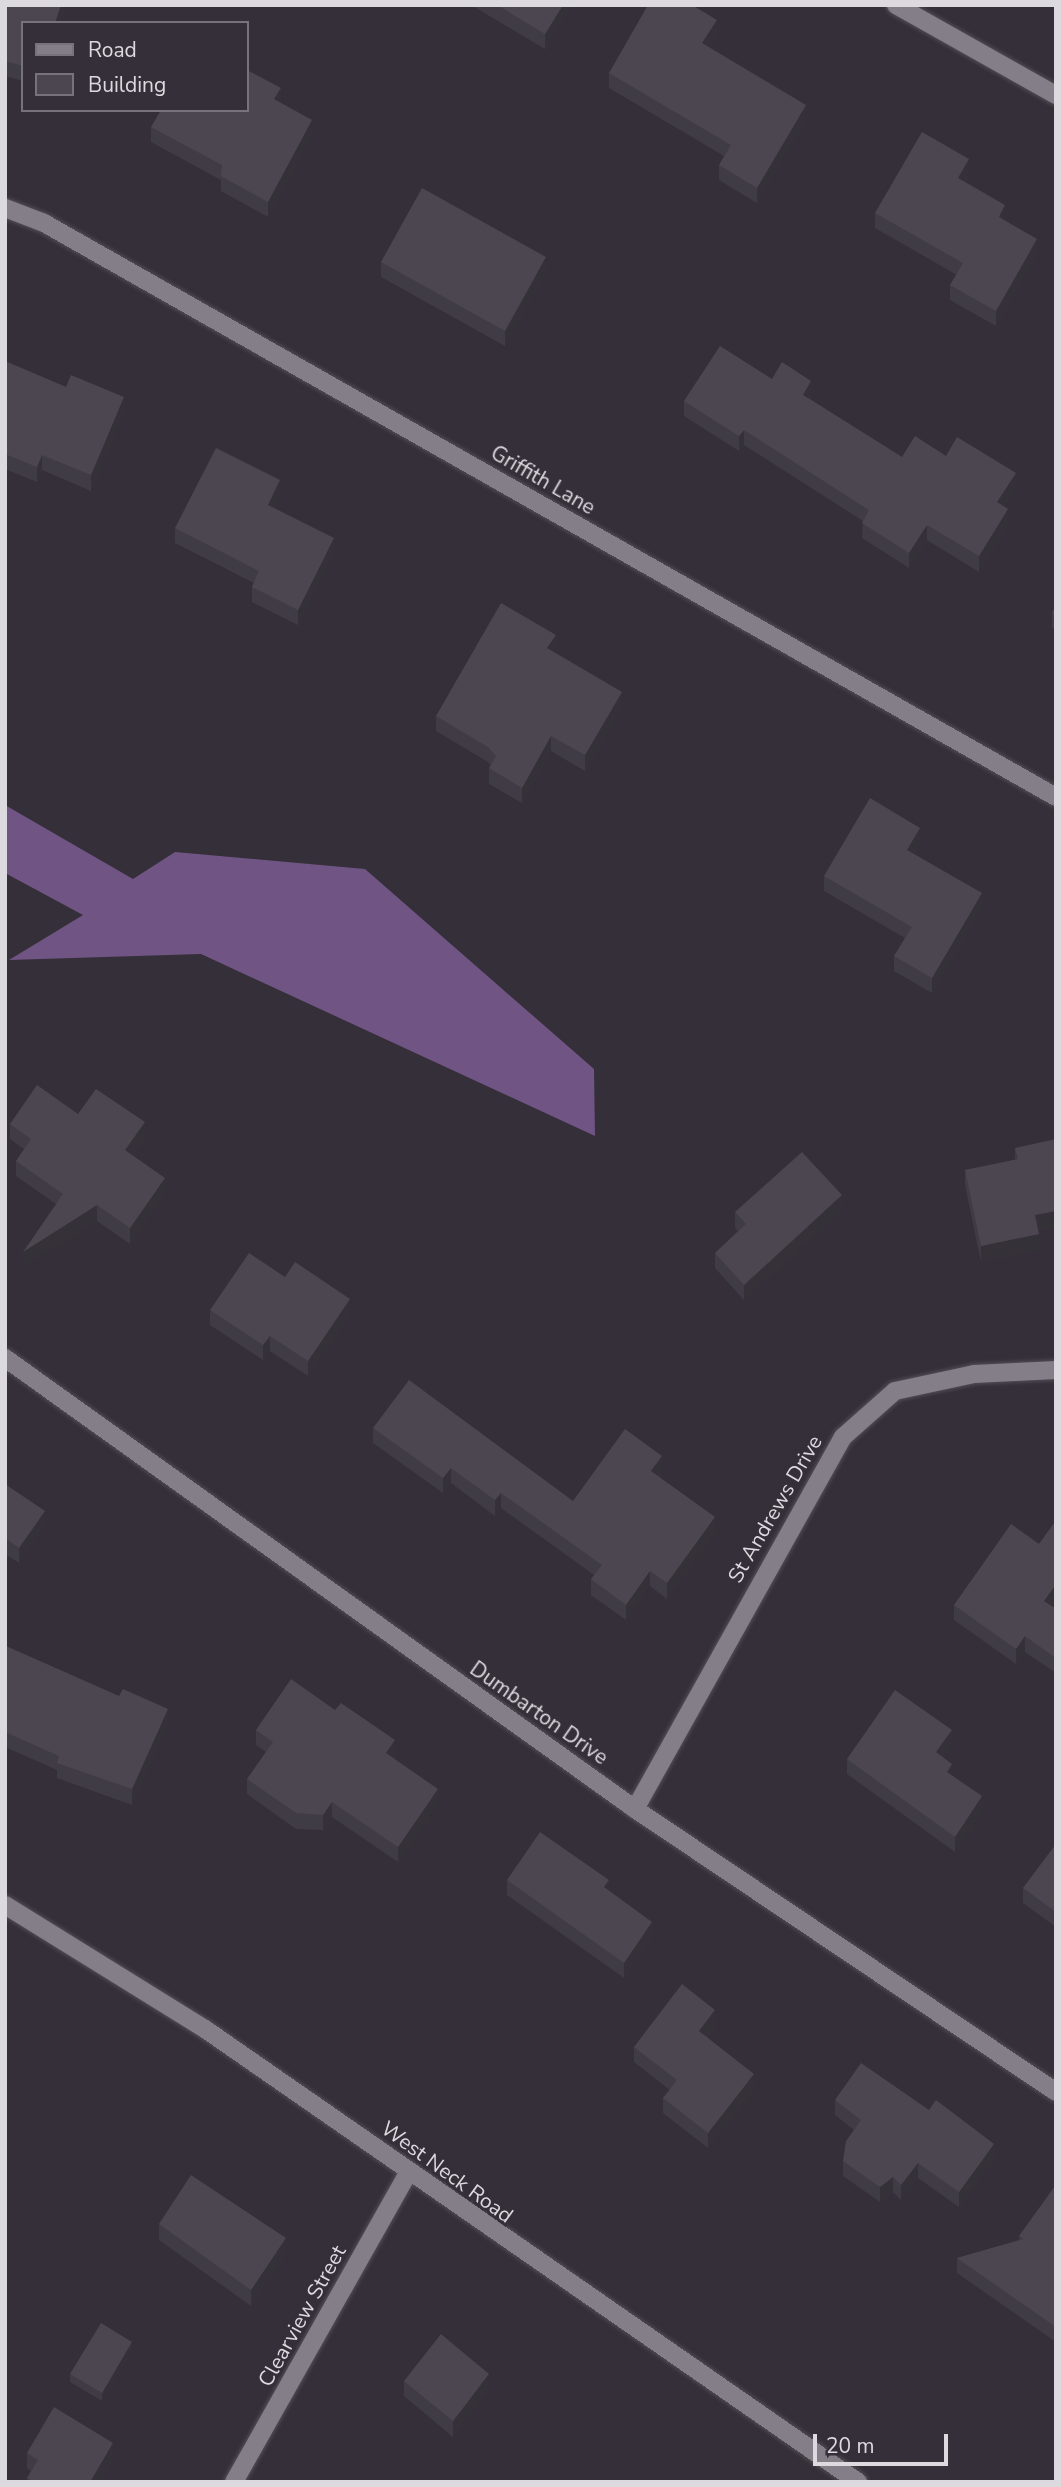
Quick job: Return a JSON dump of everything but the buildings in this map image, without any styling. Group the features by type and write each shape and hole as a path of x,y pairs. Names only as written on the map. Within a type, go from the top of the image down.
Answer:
{"street":[{"path":"896,5 1056,94"},
{"name":"Griffith Lane","path":"5,208 44,223 1056,797"},
{"name":"Dumbarton Drive","path":"5,1359 635,1809 1056,2092"},
{"name":"St Andrews Drive","path":"635,1809 843,1437 895,1391 974,1374 1056,1370"},
{"name":"West Neck Road","path":"5,1905 205,2029 858,2482"},
{"name":"Clearview Street","path":"234,2482 409,2172"}],"shaded area":[{"path":"5,805 133,879 175,852 365,869 594,1069 595,1136 201,954 9,960 83,915 5,873"}]}
